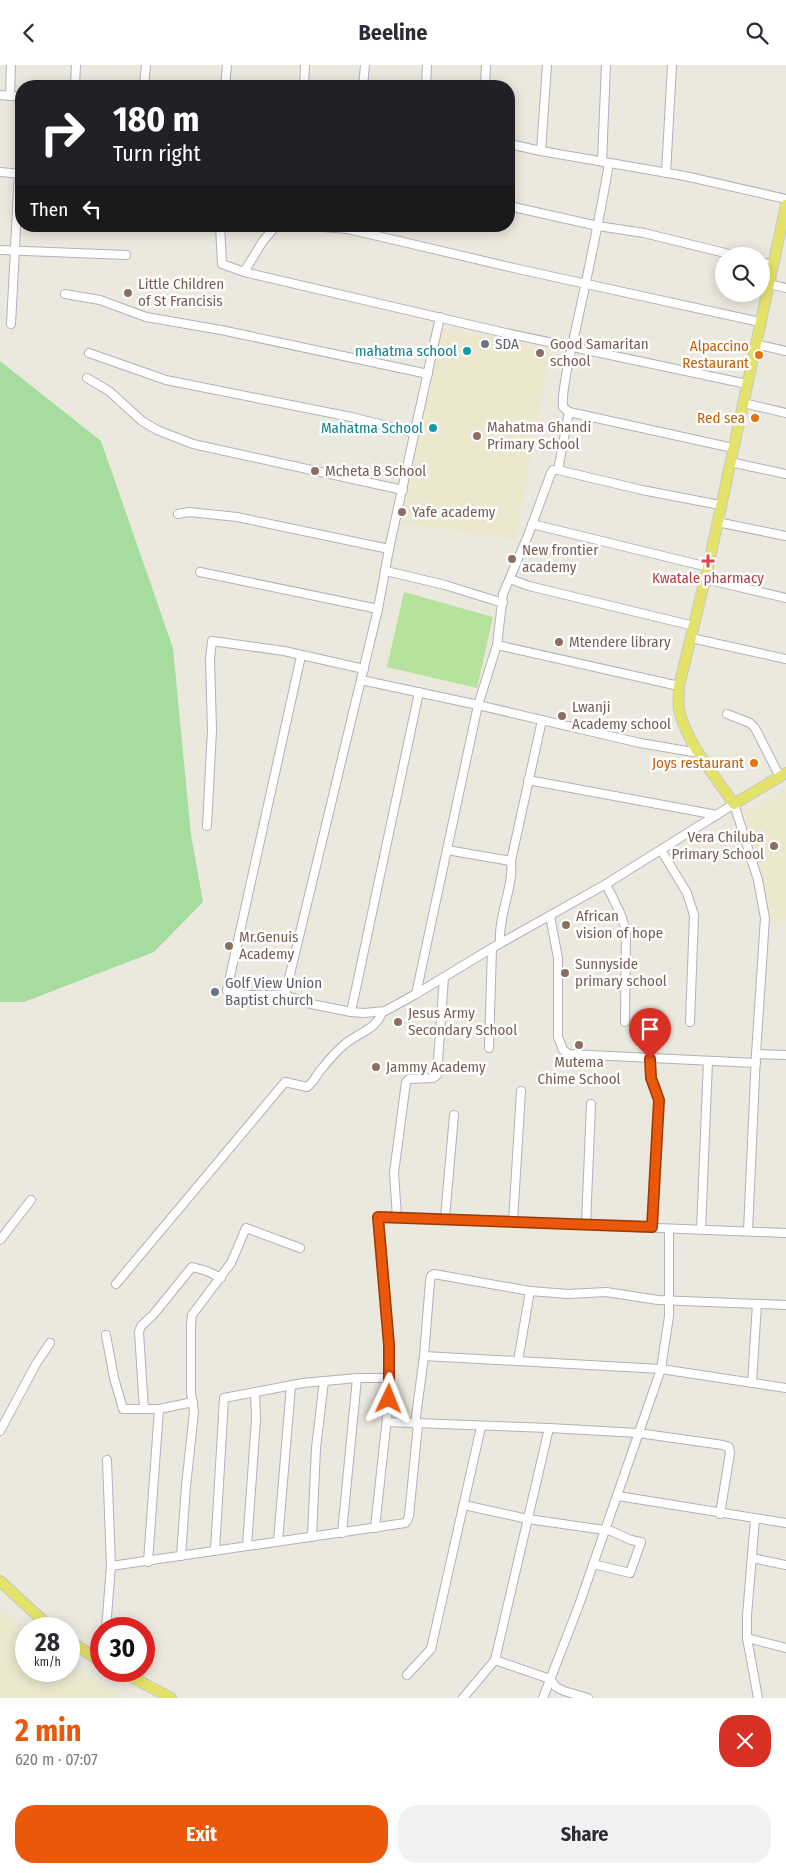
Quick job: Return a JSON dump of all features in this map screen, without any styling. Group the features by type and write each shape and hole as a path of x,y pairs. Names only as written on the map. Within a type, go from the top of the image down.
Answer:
{"main road":[{"path":"770,276 784,227 786,205"},
{"path":"764,302 708,567 680,686 679,708 699,753 734,804 783,775"},
{"path":"0,1581 39,1617"},
{"path":"141,1682 171,1698"}],"street":[{"path":"10,96 11,65"},
{"path":"75,80 76,65"},
{"path":"145,80 146,65"},
{"path":"226,80 227,65"},
{"path":"304,80 305,65"},
{"path":"364,80 365,65"},
{"path":"426,80 427,65"},
{"path":"485,80 486,65"},
{"path":"541,151 547,65"},
{"path":"606,65 605,162 598,226 572,347 563,404 565,410 569,412 733,448"},
{"path":"666,173 672,65"},
{"path":"0,95 15,96"},
{"path":"515,145 666,173 786,199"},
{"path":"0,172 15,173"},
{"path":"515,207 598,226 644,233 715,251"},
{"path":"11,324 15,232"},
{"path":"220,232 222,264 244,272 572,347 747,384"},
{"path":"244,272 271,232"},
{"path":"369,232 760,322"},
{"path":"0,250 126,255"},
{"path":"770,284 786,288"},
{"path":"65,294 100,300 146,317 221,329 428,374"},
{"path":"285,995 378,609 389,549 440,317"},
{"path":"755,344 786,351"},
{"path":"89,353 166,380 351,417 416,433"},
{"path":"88,378 109,391 142,421 193,444 403,490"},
{"path":"743,403 786,413"},
{"path":"558,470 569,412"},
{"path":"730,462 786,474"},
{"path":"416,994 478,705 497,645 504,594 551,473 553,470 558,470 642,490 720,505"},
{"path":"178,513 189,512 237,517 389,549"},
{"path":"717,522 786,536"},
{"path":"532,524 708,567"},
{"path":"386,571 445,585 503,603"},
{"path":"200,572 378,609"},
{"path":"510,579 529,586 694,626"},
{"path":"705,579 786,598"},
{"path":"691,638 786,659"},
{"path":"207,826 212,730 210,659 212,641 257,647 364,669"},
{"path":"497,645 680,686"},
{"path":"301,656 227,990 231,993 246,995 285,995 311,1004 351,1012 382,1012 606,884 734,804 758,880 765,918 756,1054 748,1231"},
{"path":"361,679 640,743 699,753"},
{"path":"351,1012 419,692"},
{"path":"727,714 750,723 755,728 783,775"},
{"path":"500,943 500,924 512,871 511,861 542,720"},
{"path":"528,780 718,815"},
{"path":"447,850 511,861"},
{"path":"661,850 687,893 694,915 690,1022"},
{"path":"606,884 621,915 626,931 625,1022"},
{"path":"550,916 558,958 558,1037 563,1050 575,1055 756,1063"},
{"path":"489,1048 492,948"},
{"path":"397,1217 394,1173 406,1082 409,1079 433,1078 437,1075 444,977"},
{"path":"116,1284 286,1082 307,1087 312,1084 346,1042 373,1026 382,1012"},
{"path":"756,1054 786,1055"},
{"path":"650,1059 651,1078 659,1100 652,1227"},
{"path":"701,1229 708,1061"},
{"path":"513,1222 521,1091"},
{"path":"586,1224 591,1104"},
{"path":"445,1218 454,1115"},
{"path":"0,1240 31,1200"},
{"path":"375,1528 390,1378 387,1317 378,1217 445,1218 786,1233"},
{"path":"182,1556 186,1486 194,1412 191,1392 192,1315 231,1263 246,1228 300,1248"},
{"path":"543,1698 618,1496 661,1369 670,1300 669,1229"},
{"path":"144,1409 140,1326 153,1315 191,1267 207,1271 221,1278"},
{"path":"112,1566 375,1528 404,1523 409,1519 430,1281 431,1276 434,1274 530,1291 606,1292 650,1299 786,1305"},
{"path":"518,1361 530,1291"},
{"path":"752,1383 757,1304"},
{"path":"106,1335 114,1378 122,1407 125,1410 159,1409 193,1402"},
{"path":"0,1431 36,1364 50,1343"},
{"path":"424,1356 661,1369 786,1388"},
{"path":"342,1533 357,1378"},
{"path":"215,1551 224,1398 291,1385 324,1381 390,1378"},
{"path":"312,1537 316,1448 324,1381"},
{"path":"278,1541 291,1385"},
{"path":"247,1546 256,1419 255,1393"},
{"path":"148,1562 159,1409"},
{"path":"386,1422 638,1433 729,1447 730,1453 720,1514"},
{"path":"407,1675 430,1649 481,1427"},
{"path":"463,1698 495,1660 549,1428"},
{"path":"107,1460 112,1566 107,1617"},
{"path":"618,1496 720,1514 786,1523"},
{"path":"464,1505 528,1519 605,1530 641,1542 630,1573 593,1564"},
{"path":"755,1519 747,1638 758,1698"},
{"path":"752,1558 786,1565"},
{"path":"747,1638 786,1648"},
{"path":"495,1660 550,1679 556,1687 583,1697"}],"shaded area":[{"name":"Mahatma Ghandi Primary School","path":"443,328 550,349 516,540 398,522"},
{"path":"786,790 786,921 769,921 744,814"},
{"path":"0,1608 15,1622 15,1682 80,1682 80,1671 90,1677 90,1682 98,1682 125,1698 0,1698"}],"green space":[{"path":"0,361 101,441 173,648 191,835 203,902 154,952 24,1002 0,1002"},
{"path":"404,592 493,617 477,688 387,667"}],"place":[{"name":"Little Children of St Francisis","path":"128,293"},
{"name":"SDA","path":"485,344"},
{"name":"mahatma school","path":"467,351"},
{"name":"Good Samaritan school","path":"540,353"},
{"name":"Alpaccino Restaurant","path":"759,355"},
{"name":"Red sea","path":"755,418"},
{"name":"Mahatma School","path":"433,428"},
{"name":"Mahatma Ghandi Primary School","path":"477,436"},
{"name":"Mcheta B School","path":"315,471"},
{"name":"Yafe academy","path":"402,512"},
{"name":"New frontier academy","path":"512,559"},
{"name":"Kwatale pharmacy","path":"708,561"},
{"name":"Mtendere library","path":"559,642"},
{"name":"Lwanji Academy school","path":"562,716"},
{"name":"Joys restaurant","path":"754,763"},
{"name":"Vera Chiluba Primary School","path":"774,846"},
{"name":"African vision of hope","path":"566,925"},
{"name":"Mr.Genuis Academy","path":"229,946"},
{"name":"Sunnyside primary school","path":"565,973"},
{"name":"Golf View Union Baptist church","path":"215,992"},
{"name":"Jesus Army Secondary School","path":"398,1022"},
{"name":"Mutema Chime School","path":"579,1045"},
{"name":"Jammy Academy","path":"376,1067"}],"route":[{"path":"389,1399 389,1345 378,1217 652,1227 659,1100 651,1078 650,1059"}]}
